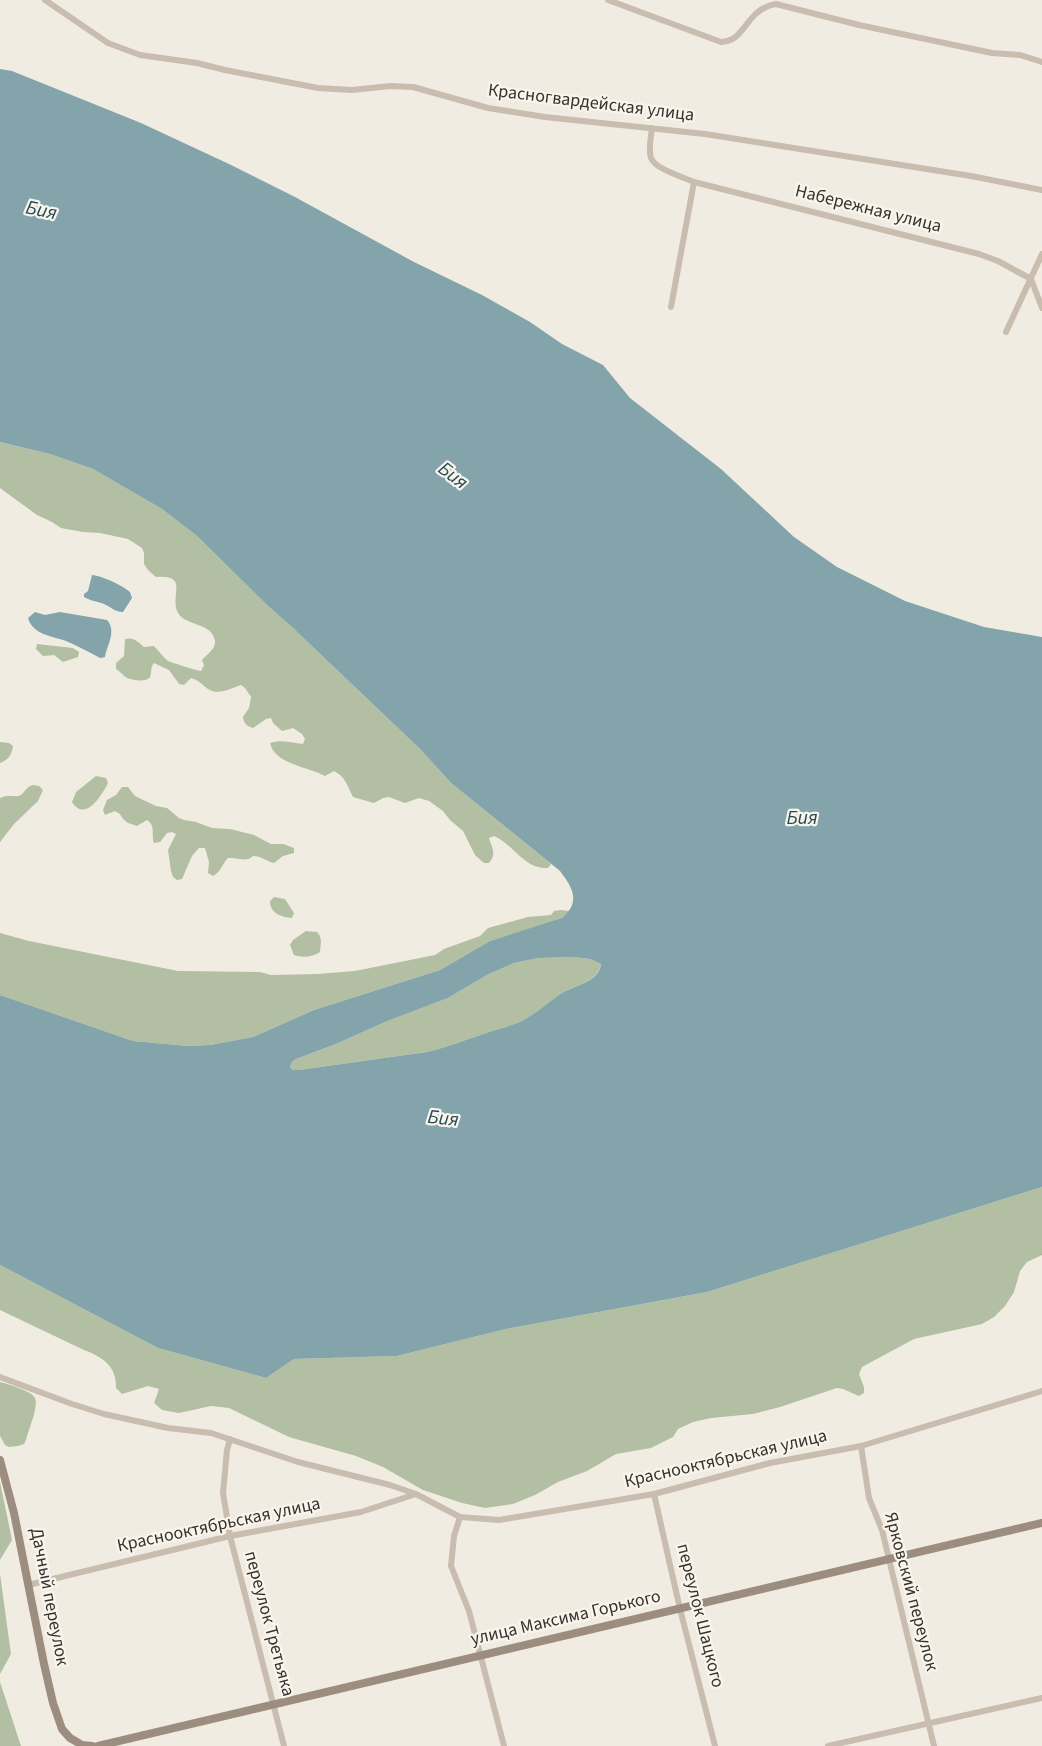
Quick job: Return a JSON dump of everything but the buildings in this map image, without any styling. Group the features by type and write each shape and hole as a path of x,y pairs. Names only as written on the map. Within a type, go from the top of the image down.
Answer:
{"main road":[{"name":"Дачный переулок","path":"0,1460 14,1513 53,1703 62,1729 71,1742 92,1746"},
{"name":"улица Максима Горького","path":"98,1746 1042,1523"}],"street":[{"name":"Красногвардейская улица","path":"45,0 101,39 120,49 140,55 197,63 318,88 351,90 391,86 413,87 488,108 545,117 705,134 971,176 1042,190"},
{"path":"608,0 721,42 729,41 737,36 757,11 776,4 859,25 992,53 1020,55 1042,62"},
{"name":"Набережная улица","path":"652,128 650,154 653,161 661,168 694,182 979,254 998,261 1031,279"},
{"path":"671,307 694,182"},
{"path":"1006,332 1041,259"},
{"path":"1031,279 1042,308"},
{"name":"Краснооктябрьская улица","path":"0,1377 104,1414 168,1428 211,1433 298,1462 390,1485 416,1494 460,1517 499,1520 654,1494 770,1463 861,1446 1042,1392"},
{"name":"переулок Третьяка","path":"230,1439 223,1493 230,1536 284,1746"},
{"name":"Ярковский переулок","path":"861,1446 869,1498 882,1530 934,1746"},
{"name":"Краснооктябрьская улица","path":"28,1585 230,1536 361,1512 416,1494"},
{"name":"переулок Шацкого","path":"654,1494 715,1746"},
{"path":"460,1517 454,1536 451,1566 469,1611 504,1746"},
{"path":"828,1746 1042,1698"}],"green space":[{"path":"0,442 50,454 93,469 162,509 197,536 420,749 451,783 551,864 548,868 540,868 526,861 494,836 489,838 493,857 489,863 484,863 475,855 463,831 429,801 419,798 405,803 389,797 374,803 353,797 344,779 338,773 334,771 325,776 278,756 270,743 282,741 303,744 305,739 293,728 282,731 271,718 253,728 246,724 243,717 249,708 251,697 241,685 216,692 191,678 184,685 179,684 169,670 154,663 150,677 146,680 133,680 126,677 116,669 116,663 124,656 125,639 133,639 144,647 154,646 168,661 201,671 204,665 202,660 214,646 213,635 204,627 187,621 178,613 176,583 173,579 156,577 148,570 144,564 142,548 128,539 61,528 37,515 0,488"},
{"path":"37,644 73,648 79,652 78,657 63,662 54,655 43,656 36,649"},
{"path":"0,742 13,746 9,757 0,763"},
{"path":"96,776 106,778 108,783 93,805 82,810 77,808 72,802 76,792"},
{"path":"33,785 43,790 38,801 14,824 0,842 0,798 21,795"},
{"path":"122,787 128,787 135,796 156,806 167,808 184,820 212,828 230,829 254,835 271,844 283,844 294,848 294,853 283,856 274,863 256,856 244,859 228,858 213,876 208,873 209,862 205,848 199,848 192,856 182,879 177,880 171,871 168,850 176,834 167,833 160,842 154,843 152,828 147,820 137,826 127,822 115,811 105,815 103,810 107,800 116,795"},
{"path":"274,897 285,899 294,913 292,918 274,912 270,901"},
{"path":"554,911 570,911 562,918 552,922 490,941 440,970 314,1010 253,1037 210,1045 188,1046 133,1041 0,995 0,933 178,971 260,972 271,975 318,974 355,971 435,955 444,949 480,936 488,928 528,917 551,915"},
{"path":"306,931 317,932 320,936 320,952 301,957 294,955 290,945"},
{"path":"538,958 590,959 601,964 596,975 562,993 520,1022 427,1052 299,1070 293,1070 290,1067 296,1059 448,998 487,975 514,963"},
{"path":"1042,1187 1042,1255 1027,1262 1020,1271 1014,1292 1005,1306 994,1317 982,1324 914,1339 862,1367 859,1374 864,1393 859,1396 837,1388 753,1414 693,1422 678,1429 673,1437 651,1448 616,1454 587,1471 558,1482 535,1495 513,1504 485,1508 423,1490 383,1467 356,1456 289,1437 229,1408 211,1406 179,1413 162,1410 154,1403 159,1389 148,1386 122,1394 116,1388 114,1374 103,1360 0,1310 0,1265 158,1348 266,1378 294,1359 397,1356 506,1329 707,1292"},
{"path":"0,1382 24,1390 35,1398 34,1412 26,1440 24,1444 18,1446 5,1445 0,1436"},
{"path":"0,1482 12,1540 0,1560"},
{"path":"0,1574 11,1654 0,1674"},
{"path":"0,1682 21,1746 0,1746"}],"water":[{"name":"Бия","path":"0,69 12,71 141,123 229,164 414,262 482,295 530,322 562,344 603,365 630,398 721,469 794,537 837,567 905,601 984,627 1042,637 1042,1187 707,1292 506,1329 397,1356 294,1359 266,1378 158,1348 0,1265 0,995 133,1041 188,1046 210,1045 253,1037 314,1010 440,970 490,941 562,918 572,906 573,895 560,871 451,783 420,749 197,536 162,509 93,469 50,454 0,442","holes":["538,958 590,959 601,964 596,975 562,993 520,1022 427,1052 299,1070 293,1070 290,1067 296,1059 448,998 487,975 514,963"]},
{"path":"92,575 112,581 130,592 132,598 123,612 84,597"},
{"path":"35,612 45,615 60,612 107,620 111,633 105,657 100,658 34,628 28,618"}]}
